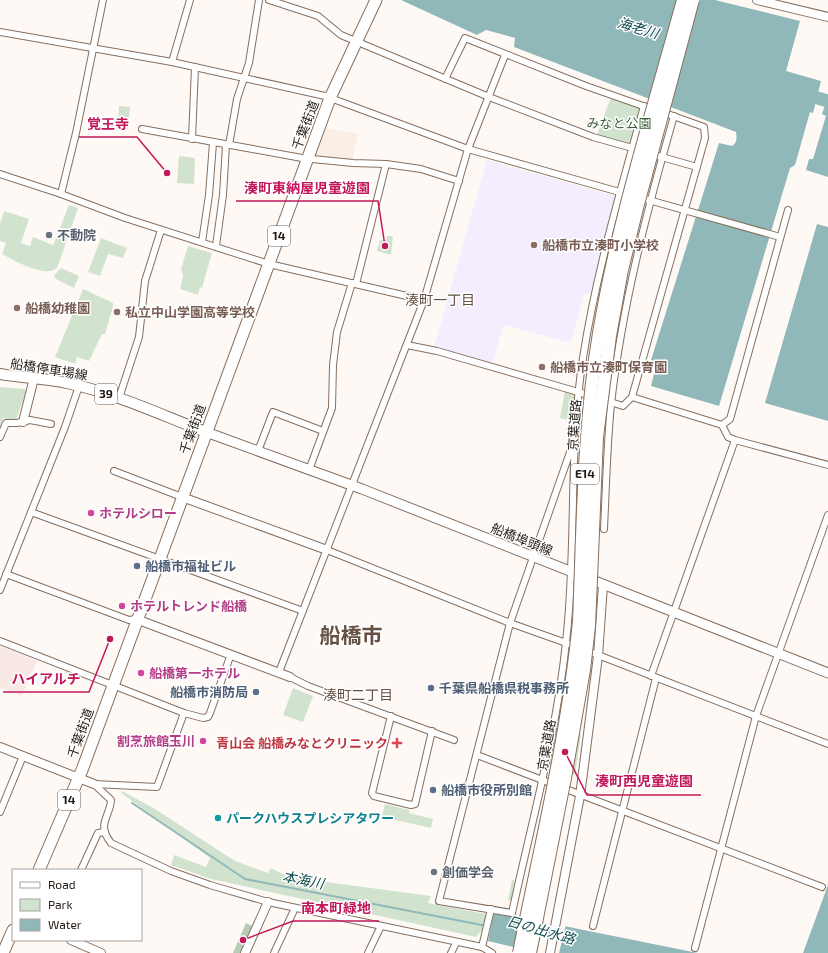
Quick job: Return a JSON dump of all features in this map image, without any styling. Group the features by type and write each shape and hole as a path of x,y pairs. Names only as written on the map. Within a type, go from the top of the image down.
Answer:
{"highway":[{"name":"千葉街道","path":"39,869 79,777 269,264 304,159 330,98 376,0"},
{"name":"京葉道路","path":"519,953 552,788 576,650 579,616 587,436 599,333 612,267 683,0"},
{"name":"京葉道路","path":"530,953 566,778 584,670 589,626 597,437 610,336 622,270 637,208 693,0"},
{"path":"3,953 12,932"}],"main road":[{"name":"船橋停車場線","path":"0,374 79,386 119,398 206,432"},
{"name":"船橋埠頭線","path":"206,432 350,485 828,673"}],"street":[{"path":"61,194 76,133 103,0"},
{"path":"172,62 190,0"},
{"path":"216,246 228,145 234,111 243,77 249,63 259,0"},
{"path":"269,0 318,16 341,35 489,97 593,137 697,167"},
{"path":"757,0 828,17"},
{"path":"0,32 172,62 330,98 468,149 778,237"},
{"path":"407,344 437,351 623,406 632,397 705,138 704,127 505,55 464,38 445,79"},
{"path":"279,672 327,550 350,485 424,300 468,149 505,55"},
{"path":"192,139 195,67"},
{"path":"575,438 510,623 439,901 512,913 552,730 566,643 572,573 575,438 582,359 596,286 644,106"},
{"path":"604,529 612,402 621,336 650,200 674,116"},
{"path":"142,129 304,159 386,164 435,173 459,181"},
{"path":"202,242 208,203 213,142"},
{"path":"309,470 332,408 333,365 337,332 354,284 386,164"},
{"path":"0,174 161,230 216,246 269,264 424,300"},
{"path":"722,425 730,419 778,237 788,210"},
{"path":"119,398 139,337 145,281 161,230"},
{"path":"23,422 34,378"},
{"path":"0,590 64,432 79,386"},
{"path":"632,397 722,425 728,437 735,440 828,465"},
{"path":"258,451 273,412 323,431"},
{"path":"0,437 6,423 30,420 51,424"},
{"path":"593,926 654,677 674,612 735,440"},
{"path":"114,470 182,497 327,550 510,623 566,643 828,744"},
{"path":"31,512 303,611"},
{"path":"695,948 756,716 777,653 828,515"},
{"path":"6,574 130,620 136,620 231,654 279,672 308,686 454,740"},
{"path":"550,953 580,796 598,656 603,585"},
{"path":"0,641 184,713 203,718 208,717 231,654"},
{"path":"94,784 157,787 184,713"},
{"path":"391,716 372,793 374,796 411,805 415,804 432,731"},
{"path":"0,747 94,784 111,800 103,823 105,832 111,843 165,869 210,885 268,902 456,943 482,947 492,953"},
{"path":"476,755 580,796 822,887"},
{"path":"0,812 23,756"},
{"path":"81,869 98,833 105,832"},
{"path":"244,953 268,902"},
{"path":"274,953 295,908"},
{"path":"482,947 491,909"},
{"path":"368,953 381,926"},
{"path":"73,941 101,953"},
{"path":"451,953 456,943"}],"shaded area":[{"path":"325,128 358,134 352,161 316,158 315,154"},
{"name":"船橋市立湊町小学校","path":"487,160 618,197 592,293 584,295 571,343 504,325 492,364 434,347"},
{"path":"0,646 37,661 22,696 0,687"}],"green space":[{"name":"みなと公園","path":"611,97 641,108 631,144 597,135"},
{"path":"119,106 130,107 128,129 118,128"},
{"path":"179,156 195,158 194,184 177,183"},
{"path":"69,205 78,208 58,266 54,270 47,271 31,268 2,254 6,243 0,241 0,224 4,211 29,219 21,243 30,246 33,237 53,245 58,233 62,235 63,232 67,233 68,229 60,228"},
{"path":"387,236 393,236 391,255 377,251 380,240 386,240"},
{"path":"101,238 127,248 123,258 108,254 100,276 88,272"},
{"path":"188,246 212,253 202,288 200,287 198,295 180,289 183,276 181,269"},
{"path":"61,268 79,276 74,288 56,279 54,275"},
{"path":"83,289 113,303 113,306 105,334 102,334 89,361 77,357 75,364 55,357"},
{"path":"0,387 25,389 26,391 17,418 14,420 3,418 0,425"},
{"path":"565,390 577,393 575,422 560,418"},
{"path":"293,688 313,696 303,722 283,715"},
{"path":"555,729 581,734 575,775 548,771"},
{"path":"122,791 155,809 235,861 268,873 271,868 289,877 431,896 428,903 486,914 482,930 476,937 211,879 171,865 174,855 206,867 210,858 121,793"},
{"path":"385,804 409,810 409,813 433,819 431,828 382,817"},
{"path":"512,880 515,881 511,901 508,900"},
{"path":"246,923 254,927 241,953 233,953"}],"water":[{"path":"401,0 715,0 800,21 786,71 821,81 813,113 810,112 795,165 790,168 719,406 651,386 657,362 651,360 719,143 732,146 736,140 736,132 514,47 515,38 486,30 477,35"},
{"path":"828,97 828,177 806,170 809,159 813,159 826,116 822,114"},
{"path":"817,224 828,227 828,421 765,403"},
{"path":"828,885 828,953 803,953"},
{"name":"日の出水路","path":"494,912 698,953 539,953 488,941"}],"pier":[{"path":"544,920 566,924 559,953 537,953"}],"waterway":[{"name":"海老川","path":"800,93 828,101"},
{"name":"本海川","path":"132,803 245,879 487,926"}],"place":[{"name":"覚王寺","path":"167,173"},
{"name":"不動院","path":"49,235"},
{"name":"船橋市立湊町小学校","path":"534,245"},
{"name":"湊町東納屋児童遊園","path":"385,246"},
{"name":"船橋幼稚園","path":"17,308"},
{"name":"私立中山学園高等学校","path":"117,312"},
{"name":"船橋市立湊町保育園","path":"542,367"},
{"name":"ホテルシロー","path":"91,513"},
{"name":"船橋市福祉ビル","path":"137,566"},
{"name":"ホテルトレンド船橋","path":"122,606"},
{"name":"ハイアルチ","path":"110,639"},
{"name":"船橋第一ホテル","path":"141,673"},
{"name":"千葉県船橋県税事務所","path":"431,688"},
{"name":"船橋市消防局","path":"256,692"},
{"name":"割烹旅館玉川","path":"203,741"},
{"name":"青山会 船橋みなとクリニック","path":"397,743"},
{"name":"湊町西児童遊園","path":"565,752"},
{"name":"船橋市役所別館","path":"433,790"},
{"name":"パークハウスプレシアタワー","path":"218,818"},
{"name":"創価学会","path":"434,872"},
{"name":"南本町緑地","path":"243,940"}],"district":[{"name":"湊町一丁目","path":"440,300"},
{"name":"船橋市","path":"351,636"},
{"name":"湊町二丁目","path":"358,695"}]}
